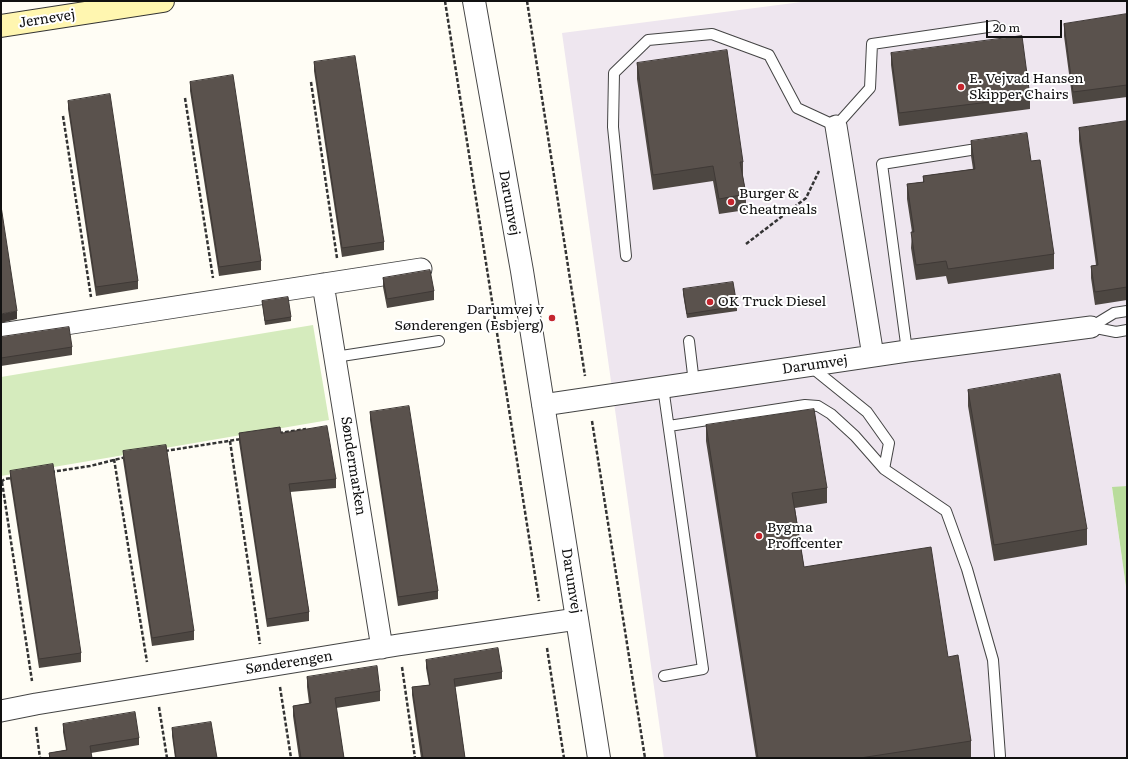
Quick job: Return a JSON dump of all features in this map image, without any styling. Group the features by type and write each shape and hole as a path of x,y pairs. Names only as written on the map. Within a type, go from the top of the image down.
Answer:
{"main road":[{"name":"Jernevej","path":"1,26 163,1"}],"street":[{"name":"Darumvej","path":"474,1 522,272 599,758"},
{"path":"836,126 873,356"},
{"path":"1,334 420,268"},
{"name":"Søndermarken","path":"332,282 335,357 390,647"},
{"name":"Darumvej","path":"543,405 907,351 1091,327"},
{"name":"Sønderengen","path":"1,711 34,704 270,666 577,619"}],"lane":[{"path":"626,256 613,127 614,73 648,40 712,34 769,55 797,108 836,126 870,88 872,44 995,26"},
{"path":"907,351 882,164 995,146"},
{"path":"1091,327 1114,313 1127,311"},
{"path":"1091,327 1116,332 1127,330"},
{"path":"335,357 439,341"},
{"path":"689,341 694,383"},
{"path":"810,366 867,412 888,443 884,469"},
{"path":"663,387 703,668 664,676"},
{"path":"669,426 804,405 818,406 831,414 855,436 884,469 946,511 967,569 993,660 1000,756"}],"path":[{"path":"445,1 564,758"},
{"path":"311,82 332,282"},
{"path":"185,98 216,301"},
{"path":"64,116 95,320"},
{"path":"746,244 806,198 821,165"},
{"path":"276,434 307,429"},
{"path":"160,452 245,438"},
{"path":"230,441 270,666 291,758"},
{"path":"44,473 90,466 130,456"},
{"path":"114,459 167,758"},
{"path":"20,476 5,479 2,482 34,704 40,758"},
{"path":"390,647 415,758"}],"shaded area":[{"path":"809,1 1127,1 1127,486 1112,488 1127,594 1127,758 664,758 562,33"}],"green space":[{"path":"313,325 329,420 1,476 1,377"},
{"path":"1127,486 1127,594 1112,487"}],"building":[{"path":"1127,14 1127,85 1073,92 1064,24"},
{"name":"E. Vejvad Hansen Skipper Chairs","path":"1022,36 1030,97 899,113 891,53"},
{"path":"727,50 743,162 740,162 746,194 719,199 713,166 653,175 637,63"},
{"path":"355,56 384,242 342,248 314,62"},
{"path":"233,75 261,261 219,267 190,82"},
{"path":"110,94 138,281 96,287 68,101"},
{"path":"1127,121 1127,287 1095,292 1091,266 1098,265 1079,128"},
{"path":"1027,133 1031,161 1040,160 1054,254 948,269 946,261 916,265 911,232 914,232 907,184 924,182 923,176 975,169 971,141"},
{"path":"1,206 17,311 1,314"},
{"path":"430,270 434,291 387,299 383,278"},
{"path":"733,282 737,306 687,314 683,289"},
{"path":"288,297 291,317 265,321 262,301"},
{"path":"69,327 72,347 1,358 1,337"},
{"path":"1060,374 1087,529 994,545 968,390"},
{"path":"409,406 438,591 398,597 370,412"},
{"path":"814,409 827,488 792,493 804,567 931,547 948,657 958,655 971,741 860,758 758,758 706,425"},
{"path":"327,426 336,479 289,484 309,612 267,619 239,433 280,427 281,433"},
{"path":"166,445 194,631 152,638 123,451"},
{"path":"53,464 81,653 39,659 10,471"},
{"path":"498,648 502,672 454,679 465,758 423,758 412,687 430,685 426,660"},
{"path":"377,666 380,691 335,698 344,758 301,758 293,706 311,703 307,677"},
{"path":"135,712 139,738 90,746 92,758 50,758 49,753 67,750 63,724"},
{"path":"211,722 217,758 176,758 172,728"}],"place":[{"name":"E. Vejvad Hansen Skipper Chairs","path":"961,87"},
{"name":"Burger & Cheatmeals","path":"731,202"},
{"name":"OK Truck Diesel","path":"710,302"},
{"name":"Darumvej v Sønderengen (Esbjerg)","path":"552,318"},
{"name":"Bygma Proffcenter","path":"759,536"}]}
